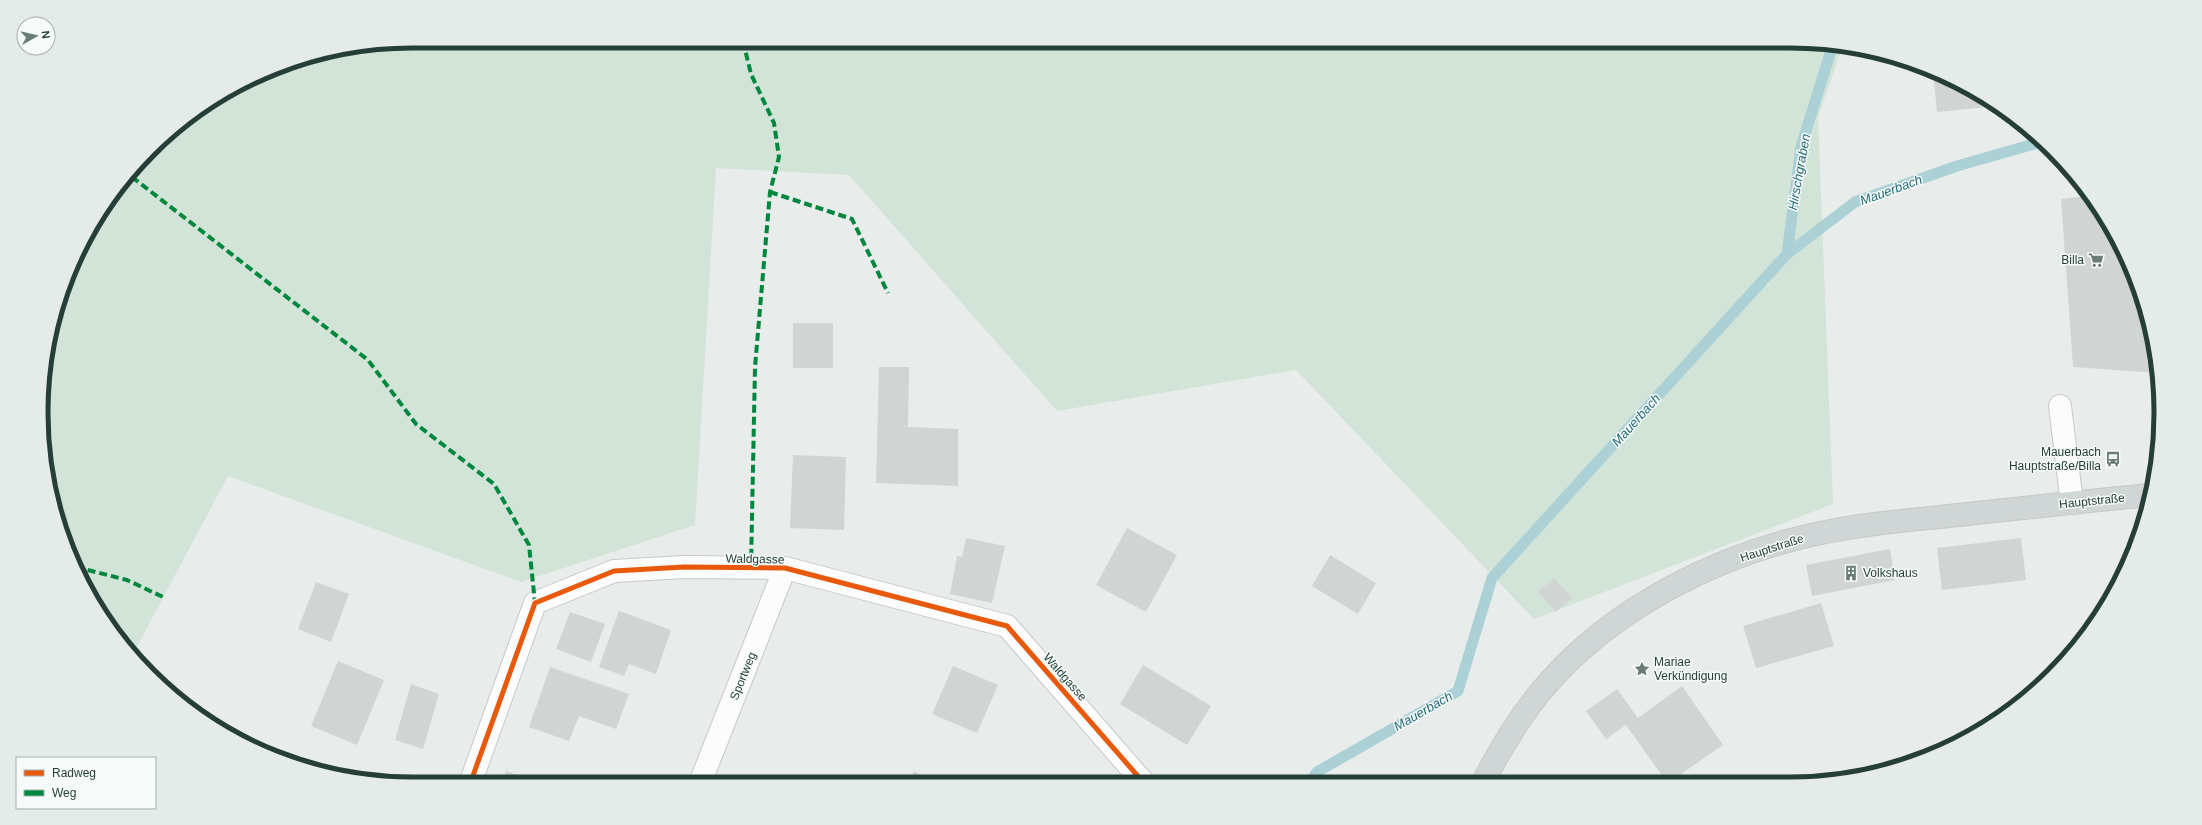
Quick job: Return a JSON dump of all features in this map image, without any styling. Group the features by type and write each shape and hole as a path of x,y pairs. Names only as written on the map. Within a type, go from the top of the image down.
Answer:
{"main road":[{"name":"Hauptstraße","path":"1486,777 1516,725 1549,682 1568,662 1613,624 1676,585 1766,547 1821,533 1867,525 2144,496"}],"street":[{"path":"2060,406 2072,503"},
{"name":"Waldgasse","path":"473,777 535,603 614,571 684,567 786,568 1007,626 1139,777"},
{"name":"Sportweg","path":"702,777 786,568"}],"green space":[{"path":"412,48 1790,48 1841,52 1818,117 1833,504 1534,619 1296,370 1057,411 849,175 716,168 695,525 521,582 228,476 135,650 109,615 97,595 76,552 60,507 51,460 48,412 51,365 55,341 67,295 86,251 109,210 138,172 172,138 210,109 251,86 273,76 318,60 365,51"}],"building":[{"path":"1934,78 1987,106 1987,107 1937,112"},
{"name":"Billa","path":"2083,197 2093,210 2116,251 2135,295 2142,318 2152,373 2073,367 2061,199"},
{"path":"793,323 833,323 833,368 793,368"},
{"path":"879,367 909,367 908,427 958,429 958,486 876,483"},
{"path":"793,455 846,457 844,530 790,528"},
{"path":"1127,528 1177,555 1146,612 1096,585"},
{"path":"966,538 1005,546 992,603 950,594 957,556 962,557"},
{"path":"2021,538 2026,580 1942,590 1937,548"},
{"name":"Volkshaus","path":"1890,549 1895,580 1812,596 1806,565"},
{"path":"1330,555 1376,583 1358,614 1312,586"},
{"path":"1554,578 1572,598 1556,612 1538,592"},
{"path":"316,582 349,594 331,642 298,629"},
{"path":"1821,603 1834,646 1756,668 1743,626"},
{"path":"619,611 671,630 656,674 629,664 624,676 599,667"},
{"path":"570,612 605,624 591,662 556,649"},
{"path":"338,661 384,680 357,745 311,726"},
{"path":"1143,665 1211,706 1187,745 1120,704"},
{"path":"953,666 998,685 977,733 932,714"},
{"path":"550,667 629,694 616,729 579,716 569,741 529,727"},
{"path":"411,684 439,694 423,749 395,740"},
{"path":"1682,686 1723,745 1677,777 1663,777 1626,725 1606,739 1586,711 1617,689 1638,718"},
{"path":"506,771 524,777 504,777"},
{"path":"914,771 924,777 910,777"}],"waterway":[{"name":"Hirschgraben","path":"1787,254 1801,147 1831,50"},
{"name":"Mauerbach","path":"1314,777 1317,772 1458,691 1492,578 1787,254 1855,202 1957,166 2036,144"}],"marked path":[{"path":"745,48 751,74 774,123 779,157 770,192 755,367 751,568"},
{"path":"133,178 368,360 416,424 494,484 529,545 535,603"},
{"path":"770,192 852,219 888,293"},
{"path":"84,569 127,580 163,597"}],"cycle path":[{"path":"473,777 535,603 614,571 684,567 785,568 1007,626 1139,777"}],"place":[{"name":"Billa","path":"2096,260"},
{"name":"Mauerbach Hauptstraße/Billa","path":"2113,459"},
{"name":"Volkshaus","path":"1851,573"},
{"name":"Mariae Verkündigung","path":"1642,669"}]}
